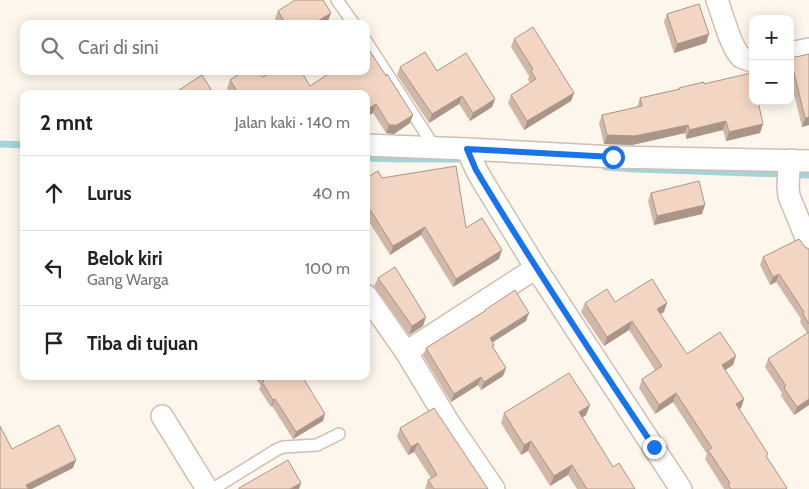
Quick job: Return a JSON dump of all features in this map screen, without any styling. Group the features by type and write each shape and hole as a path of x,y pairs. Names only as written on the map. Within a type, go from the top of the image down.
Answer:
{"street":[{"path":"717,0 737,52 750,60"},
{"path":"794,52 809,49"},
{"path":"370,146 436,148 471,158 613,157 796,180 809,245"},
{"path":"471,158 536,268 681,489"},
{"path":"406,352 536,268"},
{"path":"370,301 406,352 449,423 494,489"},
{"path":"162,416 207,489"}],"lane":[{"path":"337,0 351,20"},
{"path":"370,47 436,148"},
{"path":"213,489 276,450 284,447 317,445 339,434"}],"building":[{"path":"295,0 323,0 331,13 320,20 284,20 278,11"},
{"path":"699,4 709,34 677,44 667,14"},
{"path":"533,27 574,93 527,121 511,95 536,79 531,71 533,69 514,39"},
{"path":"370,51 413,115 397,125 389,125 376,104 370,108 370,90 236,90 230,80 238,75 262,75 263,77 266,75 303,75 310,86 327,75 370,75"},
{"path":"425,52 437,71 466,53 495,99 473,113 462,96 432,114 400,67"},
{"path":"809,54 809,117 805,118 794,73 794,57"},
{"path":"749,73 749,105 759,105 763,124 729,132 726,121 689,130 688,125 635,136 607,135 602,115 642,106 640,98 704,82 704,84"},
{"path":"202,75 211,90 179,90"},
{"path":"456,166 466,228 482,218 502,250 456,279 425,227 393,246 370,209 370,176 378,171 382,178"},
{"path":"699,181 705,205 657,216 651,193"},
{"path":"799,239 809,249 809,324 803,314 804,312 779,274 773,277 763,257"},
{"path":"395,267 426,317 412,326 378,278"},
{"path":"652,279 667,303 657,309 687,354 720,332 736,356 722,365 744,399 736,404 768,454 766,456 786,489 731,489 728,484 730,483 708,450 712,448 676,393 659,405 642,379 662,366 632,321 607,337 585,303 607,289 615,302"},
{"path":"515,290 529,313 490,338 494,345 492,346 506,368 484,382 481,377 454,394 426,348"},
{"path":"809,332 809,399 797,407 768,359"},
{"path":"569,373 590,405 579,412 613,467 619,463 635,489 587,489 572,465 554,476 531,441 524,445 504,413"},
{"path":"304,380 325,414 296,432 275,399 273,400 262,382"},
{"path":"434,408 488,489 434,489 428,480 437,475 418,443 411,447 400,428"},
{"path":"59,425 76,460 26,485 28,489 0,489 0,426 12,449"},
{"path":"288,460 301,483 290,489 239,489 239,488"}],"waterway":[{"path":"0,144 20,145"},
{"path":"370,158 458,159"},
{"path":"606,167 809,175"}],"route":[{"path":"613,157 467,149 476,170 536,268 654,447"}]}
